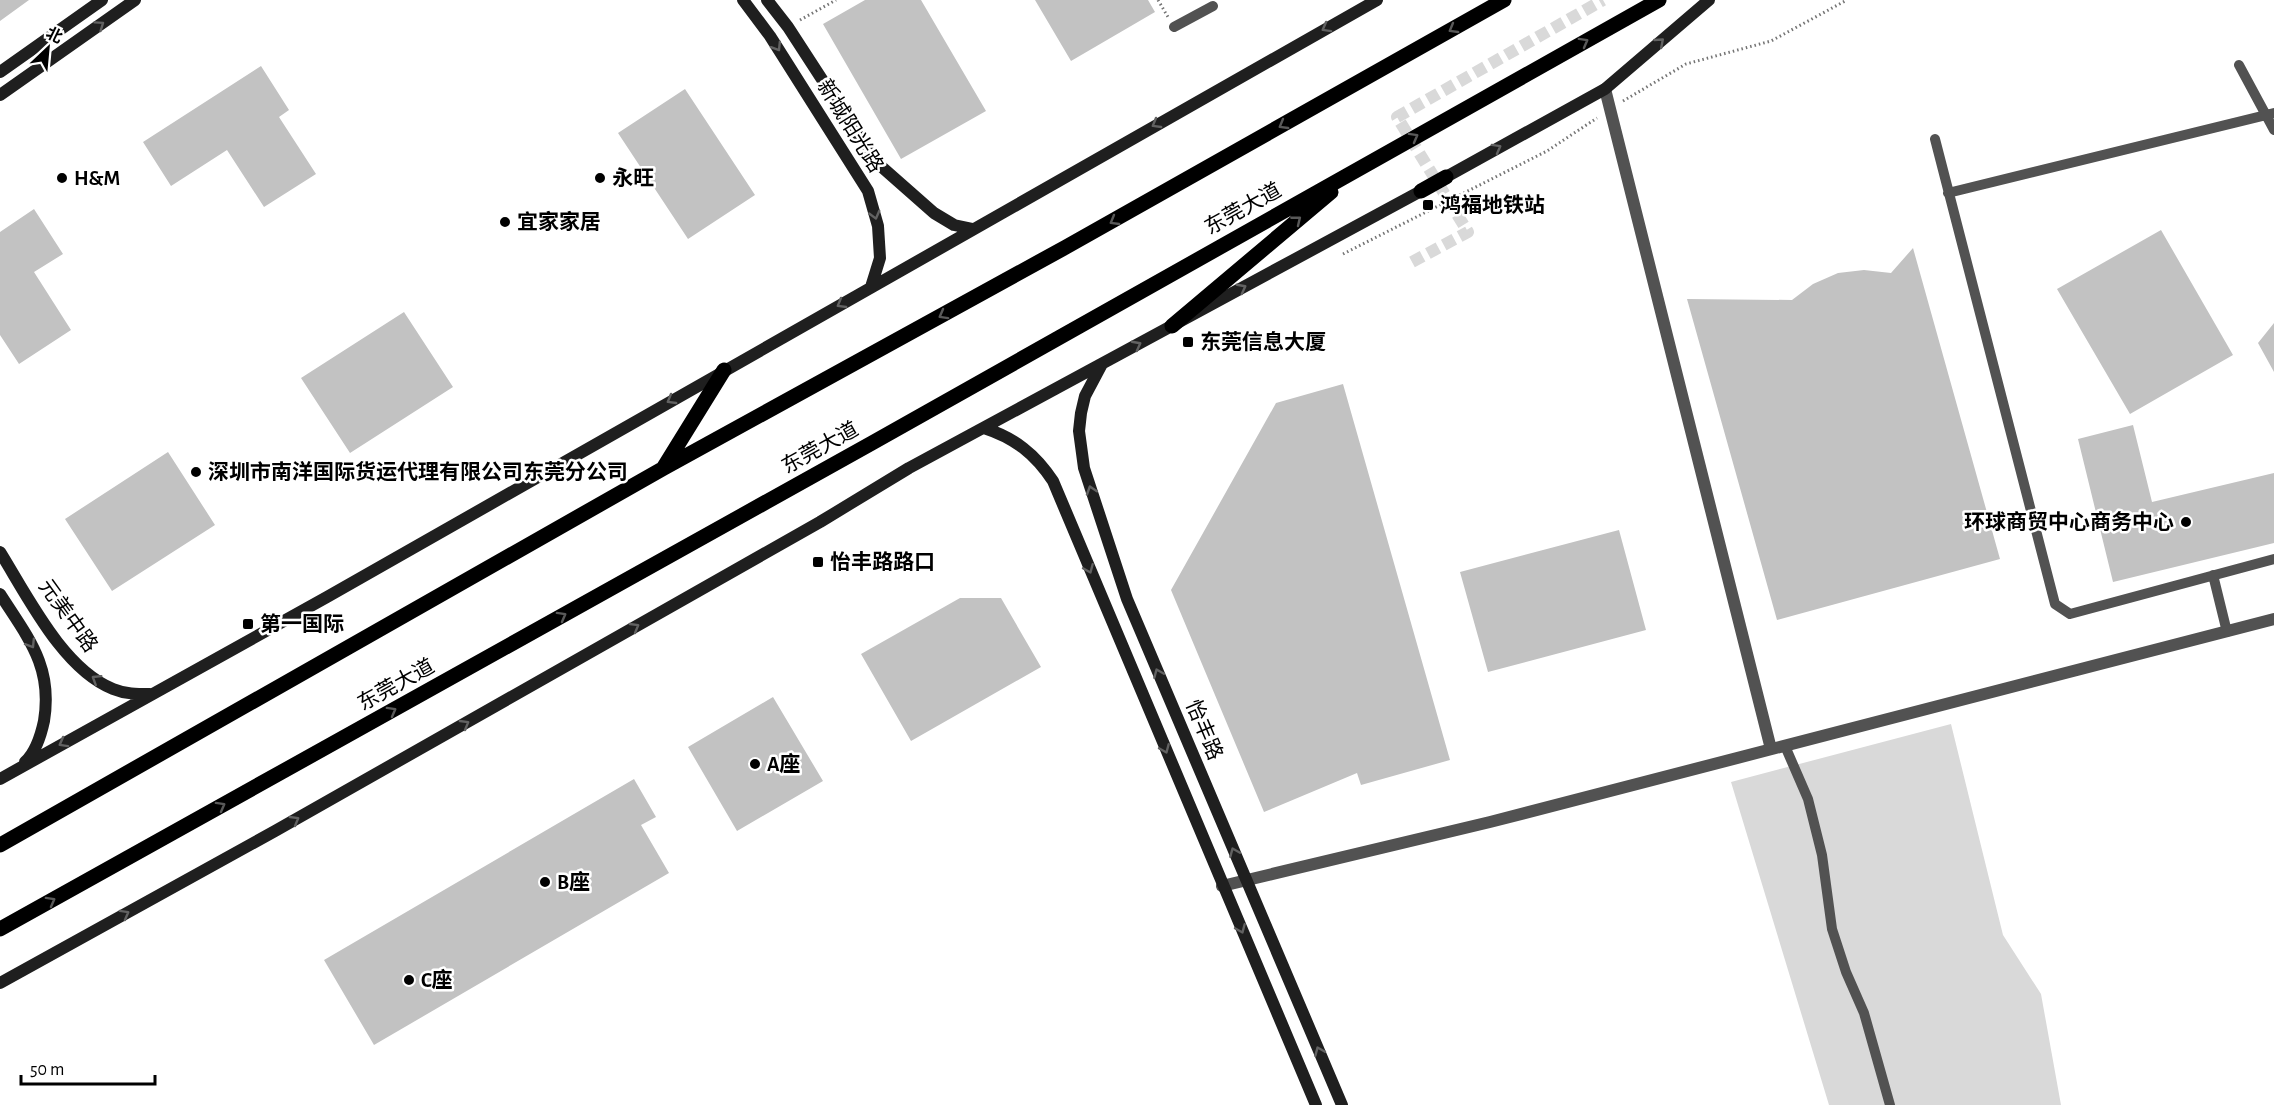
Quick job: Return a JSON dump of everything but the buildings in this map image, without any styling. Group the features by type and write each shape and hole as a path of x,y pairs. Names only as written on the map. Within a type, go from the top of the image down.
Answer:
{"main road":[{"path":"0,72 102,0"},
{"path":"0,95 135,0"},
{"name":"新城阳光路","path":"742,0 770,36 868,190 878,226 880,258 871,287"},
{"name":"新城阳光路","path":"767,0 788,27 875,161 934,213 954,225 973,229"},
{"path":"0,779 1377,0"},
{"path":"0,845 664,468 1066,248 1504,0"},
{"name":"东莞大道","path":"0,929 861,449 1659,0"},
{"path":"0,983 296,819 820,522 909,468 1605,89 1709,0"},
{"path":"1172,326 1363,166"},
{"name":"怡丰路","path":"1102,363 1085,396 1081,413 1079,431 1084,468 1127,599 1342,1105"},
{"path":"664,468 724,370"},
{"name":"怡丰路","path":"984,428 1001,434 1024,447 1043,466 1053,481 1316,1105"},
{"name":"元美中路","path":"0,552 55,638 75,663 93,678 113,689 131,694 151,694"},
{"name":"元美中路","path":"0,594 38,654 46,680 47,705 42,733 30,757 18,769"}],"street":[{"path":"1605,89 1772,749"},
{"path":"1222,886 1490,822 2274,619"}],"lane":[{"path":"1174,27 1213,6"},
{"path":"2239,65 2270,114 2274,130"},
{"path":"1948,193 2270,114"},
{"path":"1935,139 2055,604 2070,614 2274,559"},
{"path":"2213,575 2227,632"},
{"path":"1785,746 1808,799 1822,855 1832,929 1846,972 1864,1013 1890,1105"},
{"path":"1876,1056 1881,1105"}],"path":[{"path":"788,27 836,0"},
{"path":"1343,254 1546,151 1643,88 1686,64 1771,40 1847,0"}],"shaded area":[{"path":"1951,724 2003,935 2041,994 2061,1105 1829,1105 1731,782"}],"tunnel":[{"path":"1412,262 1468,232 1397,117 1603,0"}],"place":[{"name":"H&M","path":"62,178"},
{"name":"永旺","path":"600,178"},
{"name":"鸿福地铁站","path":"1428,205"},
{"name":"宜家家居","path":"505,222"},
{"name":"东莞信息大厦","path":"1188,342"},
{"name":"深圳市南洋国际货运代理有限公司东莞分公司","path":"196,472"},
{"name":"环球商贸中心商务中心","path":"2186,522"},
{"name":"怡丰路路口","path":"818,562"},
{"name":"第一国际","path":"248,624"},
{"name":"A座","path":"755,764"},
{"name":"B座","path":"545,882"},
{"name":"C座","path":"409,980"}]}
